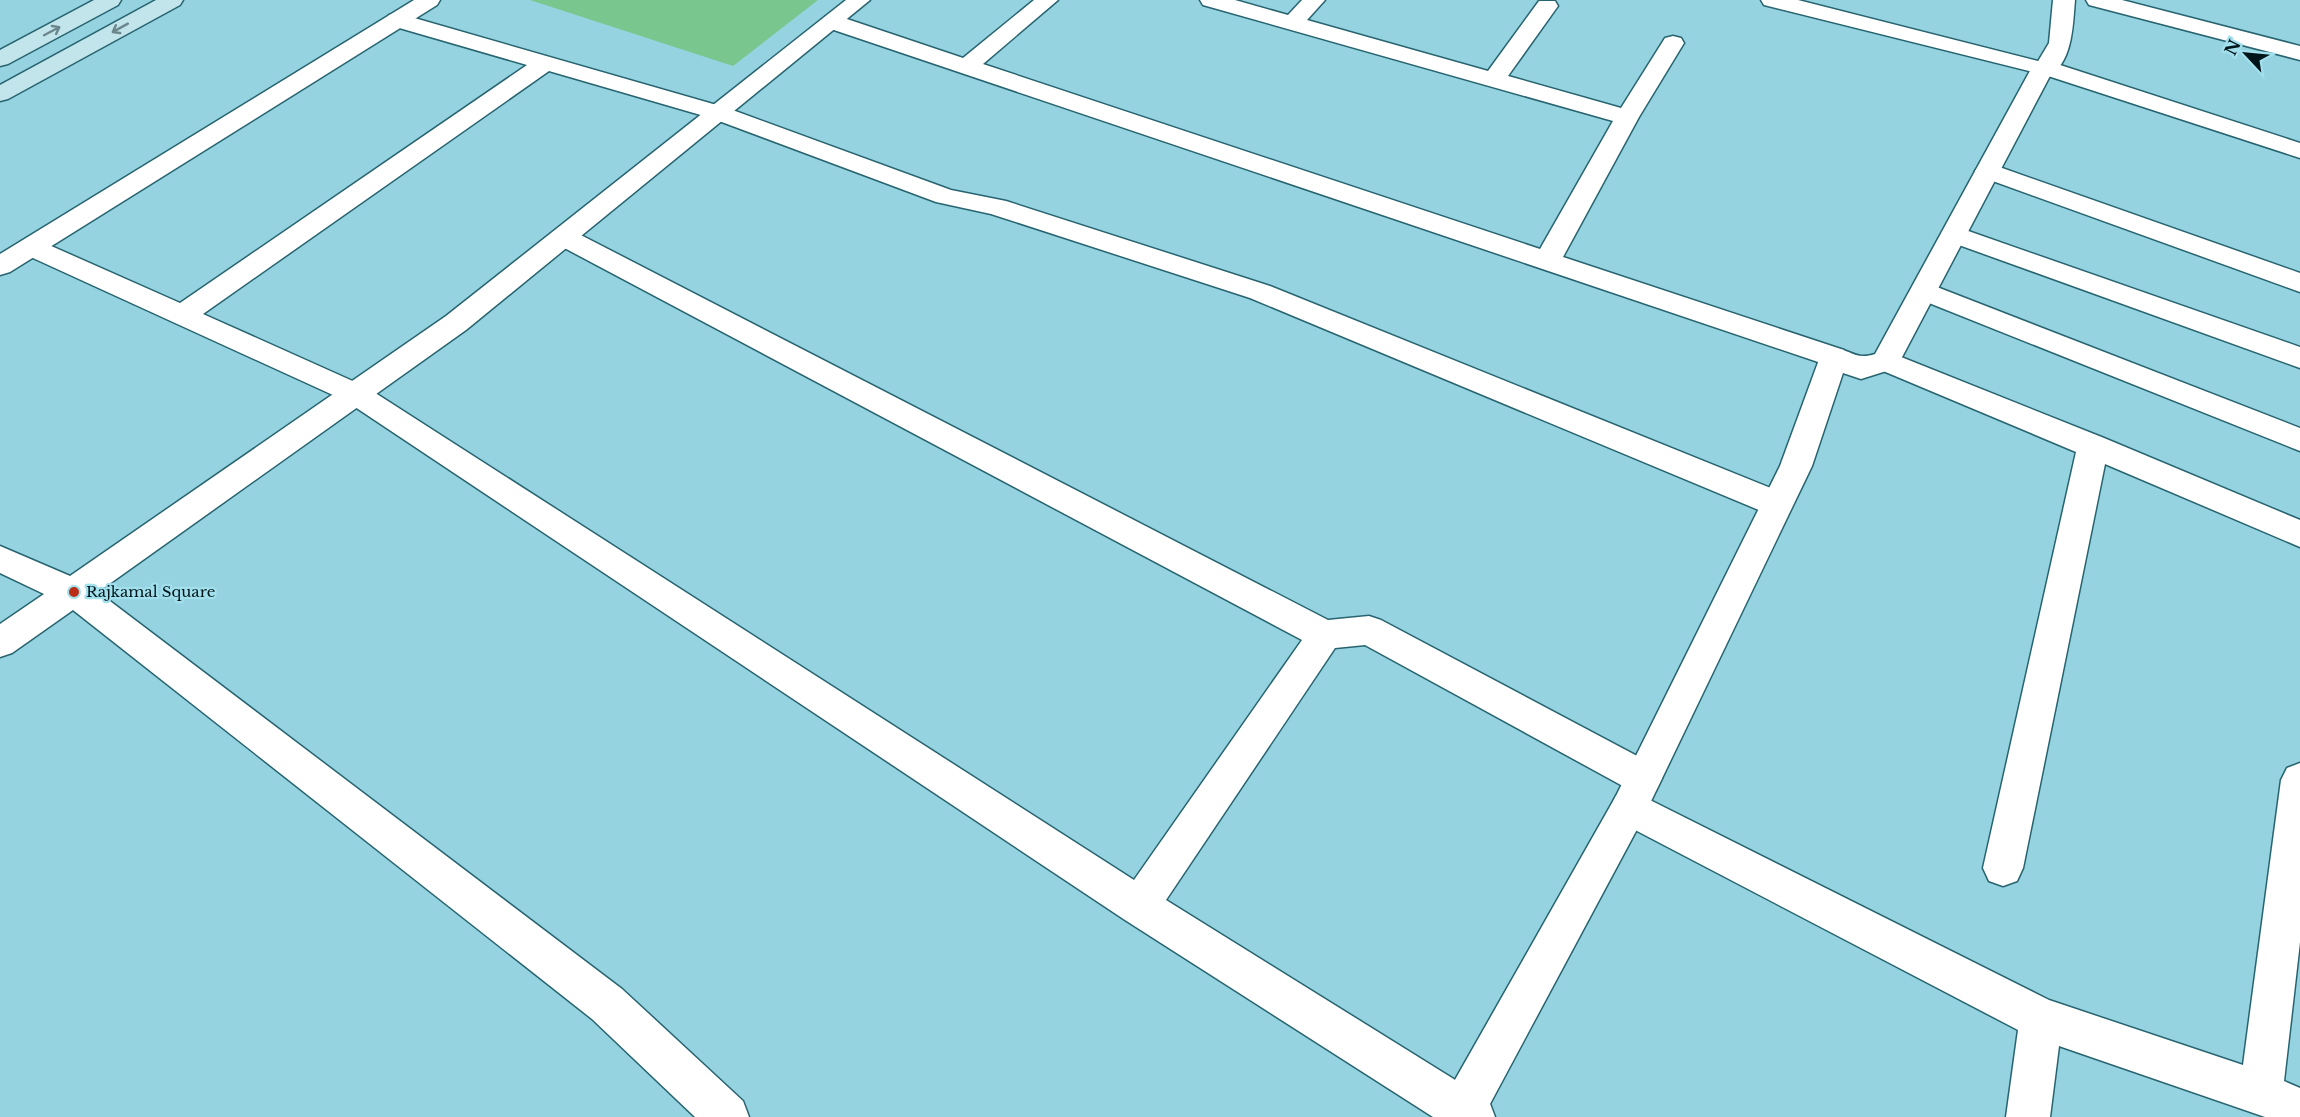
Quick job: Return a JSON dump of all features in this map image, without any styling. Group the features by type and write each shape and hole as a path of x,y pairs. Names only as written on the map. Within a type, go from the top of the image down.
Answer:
{"main road":[{"path":"0,59 110,0"},
{"path":"0,94 172,0"}],"street":[{"path":"0,266 429,0"},
{"path":"0,643 456,324 859,0"},
{"path":"967,66 1047,0"},
{"path":"1211,0 1628,117"},
{"path":"1293,23 1314,0"},
{"path":"1772,0 2044,68 2300,151"},
{"path":"1886,361 2044,68 2060,43 2064,0"},
{"path":"2097,0 2300,52"},
{"path":"2150,0 2300,39"},
{"path":"1493,80 1547,6"},
{"path":"397,20 720,113 945,196 997,207 1260,292 1777,504"},
{"path":"833,22 1834,357 1861,369 1886,361 2300,534"},
{"path":"1547,261 1672,43"},
{"path":"182,315 545,63"},
{"path":"1988,171 2300,283"},
{"path":"1954,234 2300,358"},
{"path":"564,237 1325,635 1369,630 1636,793 2042,1019 2261,1093 2300,1110"},
{"path":"31,247 356,394 1139,906 1465,1115 1636,793 1796,466 1834,357"},
{"path":"1924,291 2300,440"},
{"path":"2003,868 2093,446"},
{"path":"0,559 74,592 607,1004 727,1117"},
{"path":"1139,906 1325,635"},
{"path":"2261,1093 2297,834 2300,780"},
{"path":"2028,1117 2042,1019"}],"green space":[{"path":"530,0 818,0 733,66"}],"place":[{"name":"Rajkamal Square","path":"74,592"}]}
